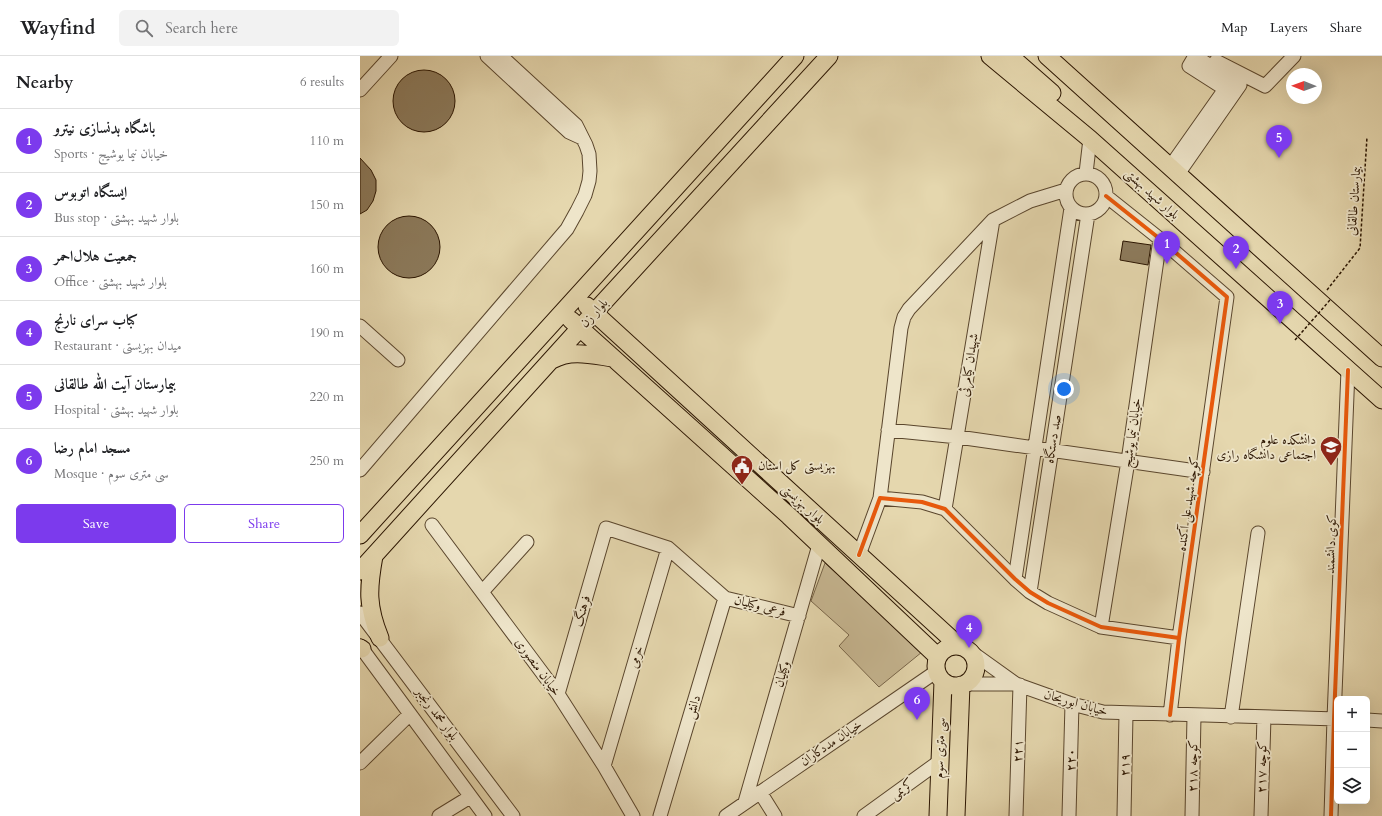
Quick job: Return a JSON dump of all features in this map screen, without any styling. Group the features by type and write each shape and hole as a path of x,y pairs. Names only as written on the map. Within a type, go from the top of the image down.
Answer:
{"main road":[{"name":"بلوار زن","path":"360,536 795,56"},
{"name":"بلوار زن","path":"360,571 828,56"},
{"name":"بلوار شهید بهشتی","path":"990,56 1090,139 1382,400"},
{"path":"1010,56 1191,217 1201,238"},
{"path":"1039,56 1203,205 1222,214"},
{"path":"1047,56 1222,214 1324,300 1382,358"},
{"name":"بلوار بهزیستی","path":"577,296 859,555 964,649"},
{"name":"بلوار بهزیستی","path":"562,312 789,516 939,669"},
{"path":"548,363 561,355 575,353 613,358"},
{"path":"789,516 803,503"},
{"path":"374,556 369,590 369,603 371,614 380,638"},
{"path":"952,646 964,649 974,656 976,668 971,679 962,685 951,685 939,669 942,652 946,648 952,646"},
{"name":"سی متری سوم","path":"937,815 940,761 939,669"},
{"name":"سی متری سوم","path":"956,816 962,685"}],"street":[{"path":"360,90 391,56"},
{"path":"487,56 569,132 582,138"},
{"path":"360,470 567,229 580,206 589,181 589,154 576,125 501,56"},
{"path":"1195,56 1240,85 1174,171 1225,89 1188,66 1195,56"},
{"path":"1211,58 1265,86 1294,56"},
{"path":"1086,173 1090,139"},
{"path":"1086,173 1094,175 1101,180 1106,187 1106,196 1100,209 1094,213 1082,214 1072,208 1068,203 1066,190 1068,184 1073,178 1079,174 1086,173"},
{"path":"859,555 880,498 901,328 904,317 909,309 992,220 1030,201 1066,190"},
{"path":"1106,196 1160,239"},
{"name":"صد دستگاه","path":"1015,579 1072,208"},
{"name":"صد دستگاه","path":"1030,592 1088,214"},
{"name":"شهیدان کیامرثی","path":"945,510 992,220"},
{"name":"کوچه شهید علی آکنده","path":"1160,239 1227,297 1179,638 1170,715"},
{"name":"خیابان نیما یوشیج","path":"1101,627 1128,461 1160,239"},
{"path":"360,326 398,360"},
{"name":"کوی دانشمند","path":"1336,696 1348,370"},
{"path":"888,430 958,437 1203,472"},
{"path":"880,498 922,502 945,510 1015,579 1030,592 1048,603 1101,627 1179,638"},
{"name":"خیابان منصوری","path":"432,525 558,694 604,766 633,816"},
{"name":"فرهنگ","path":"558,694 606,528 668,548"},
{"path":"1231,716 1258,533"},
{"path":"482,592 527,542"},
{"name":"وکیلیان","path":"745,802 819,545"},
{"name":"فرعی وکیلیان","path":"668,548 725,598 799,616"},
{"name":"خرمی","path":"604,766 668,548"},
{"name":"دانش","path":"660,816 725,598"},
{"name":"بلوار محمد رنجبر","path":"360,613 513,816"},
{"name":"بلوار محمد رنجبر","path":"361,648 485,816"},
{"name":"خیابان ابوریحان","path":"964,649 1018,685 1072,704 1103,712 1126,714 1334,719"},
{"name":"خیابان مددکاران","path":"726,816 939,669"},
{"path":"962,685 1018,685"},
{"name":"۲۲۱","path":"1016,816 1018,685"},
{"name":"۲۲۰","path":"1070,816 1072,704"},
{"name":"۲۱۹","path":"1124,816 1126,714"},
{"path":"360,763 410,715"},
{"name":"کوچه ۲۱۸","path":"1192,816 1194,716"},
{"name":"کوچه ۲۱۷","path":"1261,816 1264,717"},
{"path":"1370,720 1382,721"},
{"name":"کوی دانشمند","path":"1331,816 1334,732"},
{"name":"کریمی","path":"864,816 940,761"},
{"path":"760,792 775,816"},
{"path":"439,816 470,797"}],"shaded area":[{"path":"825,563 922,652 879,687 839,646 849,635 811,601"}],"building":[{"path":"424,70 441,75 446,79 450,84 455,101 450,118 446,123 441,127 424,132 407,127 402,123 398,118 393,101 398,84 402,79 407,75"},
{"path":"360,158 371,170 376,180 376,191 373,201 367,210 360,214"},
{"path":"409,216 426,221 431,225 435,230 440,247 435,264 431,269 426,273 409,278 392,273 387,269 383,264 378,247 383,230 387,225 392,221"},
{"path":"1123,241 1151,245 1148,265 1120,260"}],"cycle path":[{"path":"1106,196 1160,239 1227,297 1179,638 1170,715"},
{"path":"1331,816 1348,370"},
{"path":"859,555 880,498 922,502 945,509 1015,579 1030,592 1048,603 1101,627 1179,638"}],"place":[{"name":"بیمارستان آیت الله طالقانی","path":"1279,158"},
{"name":"باشگاه بدنسازی نیترو","path":"1167,264"},
{"name":"ایستگاه اتوبوس","path":"1236,269"},
{"name":"جمعیت هلال‌احمر","path":"1280,324"},
{"name":"دانشکده علوم اجتماعی دانشگاه رازی","path":"1331,466"},
{"name":"بهزیستی کل استان","path":"742,486"},
{"name":"کباب سرای نارنج","path":"969,648"},
{"name":"مسجد امام رضا","path":"917,720"}]}
